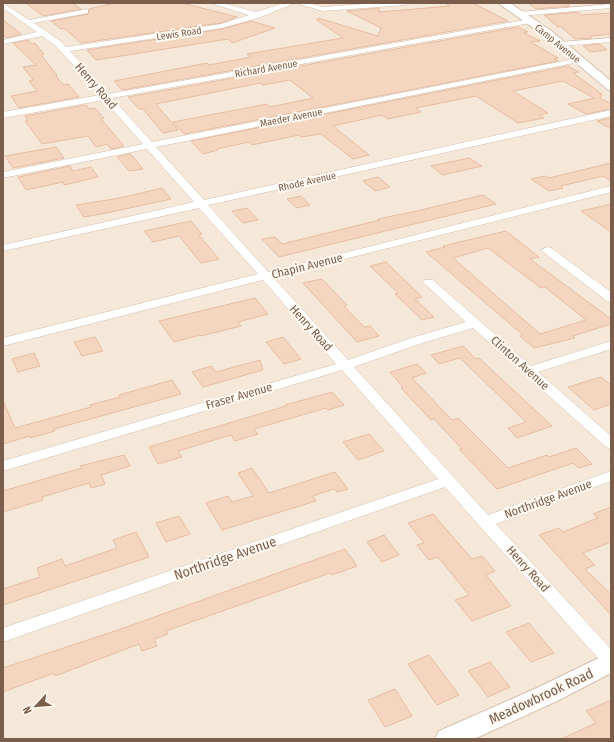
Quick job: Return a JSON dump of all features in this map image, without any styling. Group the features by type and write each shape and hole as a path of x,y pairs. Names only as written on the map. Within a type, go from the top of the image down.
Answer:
{"street":[{"path":"214,3 258,15"},
{"name":"Lewis Road","path":"64,50 213,28 258,15 291,3"},
{"path":"299,3 323,10 406,3"},
{"name":"Camp Avenue","path":"503,3 530,21 561,44 579,60 607,79 611,87"},
{"name":"Henry Road","path":"3,5 59,44 344,365 611,662"},
{"path":"519,14 611,6"},
{"path":"29,22 85,11"},
{"name":"Richard Avenue","path":"3,115 530,21"},
{"path":"3,42 44,33"},
{"path":"561,44 611,40"},
{"name":"Maeder Avenue","path":"3,174 579,60"},
{"name":"Rhode Avenue","path":"3,248 611,113"},
{"name":"Chapin Avenue","path":"3,342 611,189"},
{"path":"547,250 611,298"},
{"name":"Clinton Avenue","path":"429,282 611,444"},
{"name":"Fraser Avenue","path":"3,466 370,358 415,341 475,323"},
{"path":"529,371 611,345"},
{"name":"Northridge Avenue","path":"485,522 611,476"},
{"name":"Northridge Avenue","path":"3,635 448,481"},
{"name":"Meadowbrook Road","path":"448,739 548,694 611,662"}],"shaded area":[{"path":"3,3 611,3 611,739 3,739"}],"building":[{"path":"26,3 72,3 81,9 43,16"},
{"path":"115,3 182,3 237,17 221,23 81,43 64,28 61,29 51,21 88,14 89,9"},
{"path":"445,3 473,3 508,21 122,90 114,81 207,63 209,65 251,57 247,54 343,38 317,20 318,18 378,36 381,28 347,11 379,8 379,12 450,6"},
{"path":"528,3 566,3 570,6 536,9"},
{"path":"578,12 581,15 611,13 611,34 590,36 592,38 575,39 544,15"},
{"path":"3,20 21,34 7,38 3,34"},
{"path":"251,21 275,28 232,43 228,39 96,60 87,50 222,29"},
{"path":"518,27 528,32 524,33 540,41 531,42 558,58 554,59 558,61 184,134 173,122 267,104 270,107 313,98 290,80 263,85 260,83 156,104 178,130 163,133 143,109 139,109 128,97"},
{"path":"28,40 32,44 35,43 44,54 41,55 60,81 64,85 68,84 79,97 19,108 11,96 37,91 29,81 33,80 23,67 36,65 13,43"},
{"path":"600,44 607,50 590,52 583,46"},
{"path":"568,66 579,72 573,73 602,94 600,98 611,104 611,109 586,114 568,104 594,98 563,81 513,91 548,113 539,115 544,118 518,123 476,96 416,108 421,112 388,119 382,115 333,126 369,155 353,159 321,134 301,137 299,135 252,145 249,142 217,149 218,150 203,154 191,141"},
{"path":"86,105 89,109 95,108 104,118 101,119 124,146 111,149 107,144 96,147 88,136 42,144 25,121 28,121 25,116"},
{"path":"611,118 611,129 597,121"},
{"path":"56,147 64,158 13,168 5,156"},
{"path":"130,154 143,169 129,171 117,157"},
{"path":"469,158 482,166 443,175 431,166"},
{"path":"611,163 611,181 603,176 561,186 563,188 549,191 531,179 545,176 549,178"},
{"path":"70,166 73,171 91,167 98,177 64,185 63,182 26,190 18,177"},
{"path":"378,177 390,187 375,191 363,181"},
{"path":"162,188 171,199 84,217 76,205 120,198"},
{"path":"483,195 496,204 279,257 262,239 275,237 282,244 380,220 378,219"},
{"path":"301,196 310,205 297,208 287,199"},
{"path":"611,204 611,232 581,211"},
{"path":"247,208 258,220 243,223 232,211"},
{"path":"191,221 202,234 199,235 219,259 201,263 179,236 153,242 144,231"},
{"path":"506,231 539,257 530,259 611,319 611,324 573,336 575,338 534,348 520,336 523,335 426,252 445,247 443,246","holes":["488,248 541,288 545,287 586,320 540,334 453,258"]},
{"path":"386,262 422,297 415,299 434,317 422,320 395,294 398,293 370,266"},
{"path":"322,279 347,305 344,306 364,327 370,326 379,336 357,342 303,283"},
{"path":"255,298 268,314 238,322 241,326 201,336 174,342 159,321"},
{"path":"95,337 103,351 82,356 74,342"},
{"path":"283,337 301,359 284,364 266,342"},
{"path":"463,346 476,359 479,358 552,426 517,438 508,428 526,422 460,358 439,364 431,355"},
{"path":"34,353 40,366 18,372 12,359"},
{"path":"260,360 263,370 203,387 192,372 211,366 216,372"},
{"path":"417,364 426,373 412,378 452,420 458,418 508,468 547,455 549,457 576,448 592,464 579,468 573,463 497,489 459,449 462,449 434,419 431,420 401,388 403,387 390,372"},
{"path":"601,377 611,385 611,404 594,410 568,387"},
{"path":"172,380 181,394 54,429 55,431 30,438 30,436 3,444 3,401 15,428 91,407 90,405 120,397 119,395"},
{"path":"332,392 344,405 328,410 326,408 254,429 258,434 235,441 231,435 178,451 182,457 158,464 149,447 286,406 285,405"},
{"path":"369,434 384,451 358,460 343,442"},
{"path":"124,455 130,466 101,475 105,484 91,488 89,483 42,497 43,500 3,512 3,491 82,468 80,466"},
{"path":"252,468 269,493 335,472 348,489 337,492 334,489 313,496 316,501 222,530 206,503 228,496 232,502 253,496 238,473"},
{"path":"611,507 611,542 583,553 595,565 585,569 611,594 611,615 539,535 559,528 563,532 598,518 593,514"},
{"path":"433,514 472,559 482,556 495,571 486,575 511,606 472,621 455,600 469,595 438,557 429,560 417,545 424,543 408,523"},
{"path":"179,516 190,534 166,542 156,523"},
{"path":"136,532 149,557 3,605 3,589 40,577 37,568 62,559 65,566 117,548 113,540"},
{"path":"384,535 399,555 382,562 367,542"},
{"path":"345,549 357,566 332,575 330,573 166,631 168,634 154,639 157,646 142,651 139,644 55,676 54,673 3,692 3,668 118,630"},
{"path":"529,623 554,653 531,662 506,632"},
{"path":"429,655 459,695 437,705 408,664"},
{"path":"490,662 510,687 488,697 468,671"},
{"path":"395,689 412,716 385,727 368,700"},
{"path":"611,700 611,739 561,739 596,723 586,711"}]}
